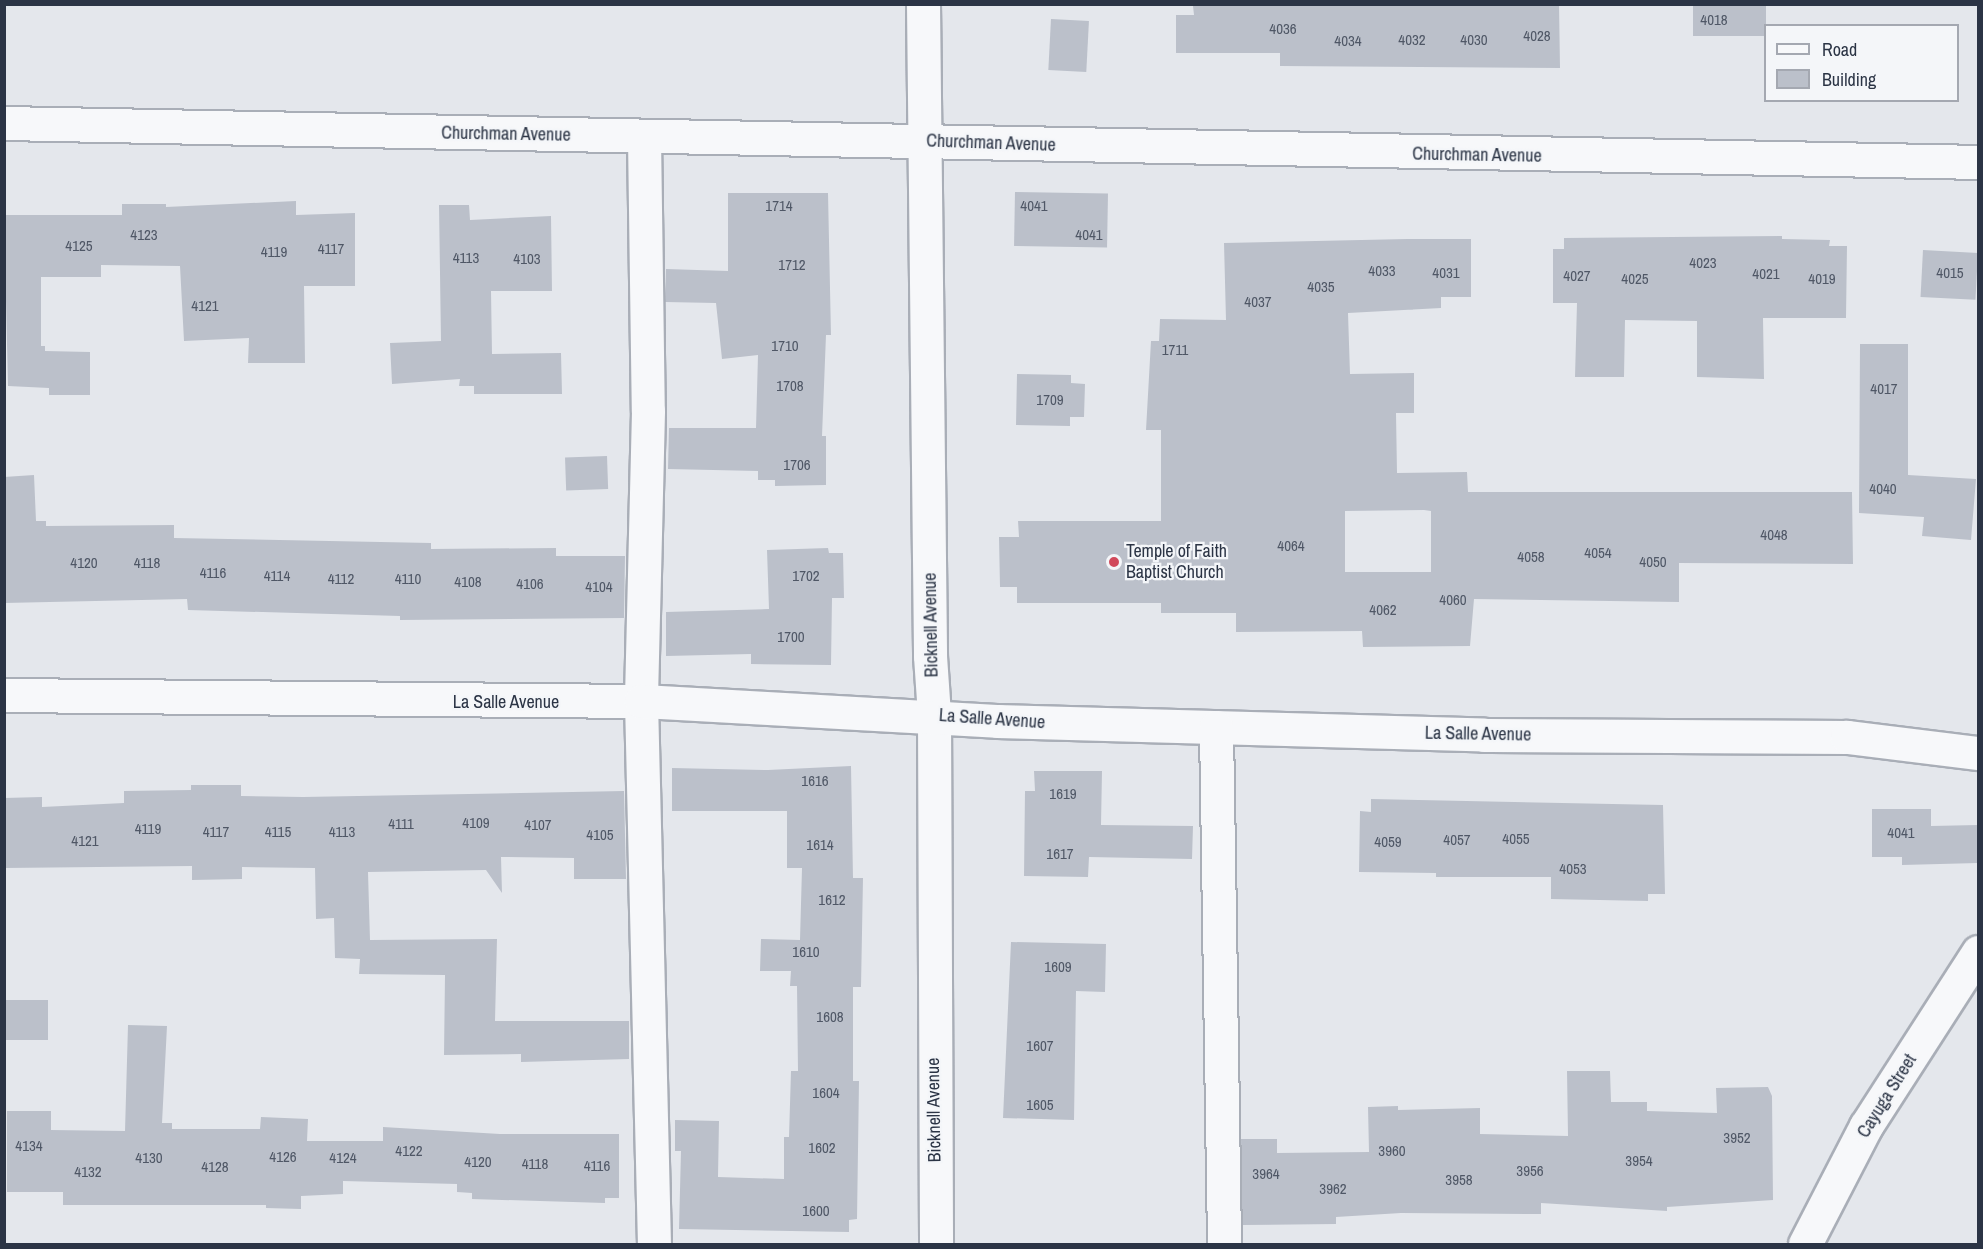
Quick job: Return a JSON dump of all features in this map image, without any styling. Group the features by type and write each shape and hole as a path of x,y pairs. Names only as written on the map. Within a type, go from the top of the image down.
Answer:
{"street":[{"name":"Bicknell Avenue","path":"923,4 934,715 936,1245"},
{"name":"Churchman Avenue","path":"4,123 924,141 1239,150 1978,162"},
{"path":"644,137 648,411 641,701 654,1245"},
{"name":"La Salle Avenue","path":"4,695 641,701 934,715 997,721 1484,735 1847,737 1978,753"},
{"path":"1216,727 1224,1245"},
{"name":"Cayuga Street","path":"1804,1245 1866,1126 1978,952"}],"building":[{"path":"1559,4 1560,68 1280,66 1280,53 1176,53 1176,15 1194,15 1193,6"},
{"path":"1693,4 1766,4 1764,36 1693,36"},
{"path":"1051,19 1089,21 1086,72 1048,70"},
{"path":"1015,192 1108,194 1107,248 1014,246"},
{"path":"728,193 828,193 831,335 826,335 822,436 826,436 826,485 775,486 775,480 758,480 758,471 668,469 669,428 756,428 758,355 722,359 716,303 665,302 666,269 728,271"},
{"path":"296,201 296,215 355,213 355,286 304,286 305,363 248,363 249,338 184,341 180,266 101,265 101,277 41,277 41,346 45,346 45,351 90,352 90,395 49,395 49,388 8,386 4,215 122,215 122,204 166,204 166,207"},
{"path":"439,205 469,205 470,220 551,216 552,291 491,291 492,354 561,353 562,394 474,394 474,386 459,386 460,379 392,384 390,343 441,341"},
{"path":"1782,236 1782,239 1830,240 1829,246 1847,246 1846,318 1763,318 1764,379 1697,377 1697,321 1625,320 1624,377 1575,377 1577,303 1553,303 1553,249 1564,249 1564,238"},
{"path":"1471,239 1471,297 1441,297 1441,308 1348,313 1350,374 1414,373 1414,413 1396,413 1397,473 1467,472 1468,492 1852,492 1853,564 1679,563 1679,602 1474,599 1470,646 1363,647 1362,631 1236,632 1236,613 1161,613 1161,603 1017,603 1017,587 1000,587 999,537 1019,537 1018,521 1161,521 1161,430 1146,430 1151,341 1159,341 1160,319 1226,320 1224,243","holes":["1345,511 1431,511 1431,572 1345,572"]},
{"path":"1923,250 1978,253 1975,300 1921,297"},
{"path":"1860,344 1908,344 1908,475 1976,479 1971,540 1922,536 1924,517 1859,513"},
{"path":"1017,374 1071,375 1071,383 1085,384 1084,417 1070,417 1070,426 1016,425"},
{"path":"607,456 608,489 566,490 565,457"},
{"path":"34,475 36,521 46,521 46,526 174,525 174,538 431,543 431,549 556,548 556,556 625,556 624,618 400,620 400,616 188,610 187,599 4,603 4,477"},
{"path":"828,548 829,553 843,553 844,598 832,598 831,665 751,664 751,654 666,656 666,612 769,609 767,550"},
{"path":"851,766 853,878 863,878 861,987 853,987 853,1081 859,1081 857,1219 849,1220 849,1232 679,1229 681,1151 675,1151 675,1120 719,1121 718,1177 784,1179 784,1137 789,1137 791,1071 798,1071 797,986 790,986 791,971 760,971 761,939 800,940 802,868 787,868 787,811 672,811 672,768 768,770"},
{"path":"1034,771 1102,771 1101,825 1193,826 1192,859 1089,857 1088,877 1024,876 1025,791 1035,791"},
{"path":"191,785 241,785 241,796 303,797 624,791 626,879 574,879 574,858 501,857 502,893 486,870 368,872 370,940 497,939 495,1021 629,1021 629,1059 521,1062 521,1054 444,1055 445,975 359,974 360,959 335,958 334,918 316,919 315,868 242,867 242,879 192,880 192,866 4,868 4,798 42,797 42,807 124,803 124,791 191,790"},
{"path":"1371,799 1663,805 1665,894 1648,894 1648,901 1551,899 1551,877 1436,877 1436,873 1359,872 1360,811 1371,812"},
{"path":"1872,809 1931,809 1931,826 1978,825 1978,863 1902,865 1902,857 1872,857"},
{"path":"1011,942 1106,944 1105,992 1076,991 1074,1120 1003,1118"},
{"path":"4,1000 48,1000 48,1040 4,1040"},
{"path":"128,1025 167,1026 162,1123 172,1123 172,1129 260,1129 261,1117 308,1119 307,1141 383,1141 383,1127 500,1134 619,1134 619,1198 605,1198 605,1203 472,1199 472,1193 457,1192 457,1184 343,1181 343,1194 301,1196 301,1209 266,1208 266,1205 63,1205 63,1192 7,1192 7,1111 51,1111 51,1130 125,1131"},
{"path":"1567,1071 1610,1071 1611,1102 1647,1102 1647,1111 1717,1113 1716,1088 1768,1087 1772,1096 1773,1200 1667,1207 1667,1211 1541,1203 1541,1214 1401,1213 1336,1217 1336,1224 1242,1225 1241,1139 1277,1139 1277,1153 1369,1152 1368,1107 1398,1106 1398,1110 1480,1108 1480,1134 1568,1136"}],"place":[{"name":"Temple of Faith Baptist Church","path":"1114,562"}]}
